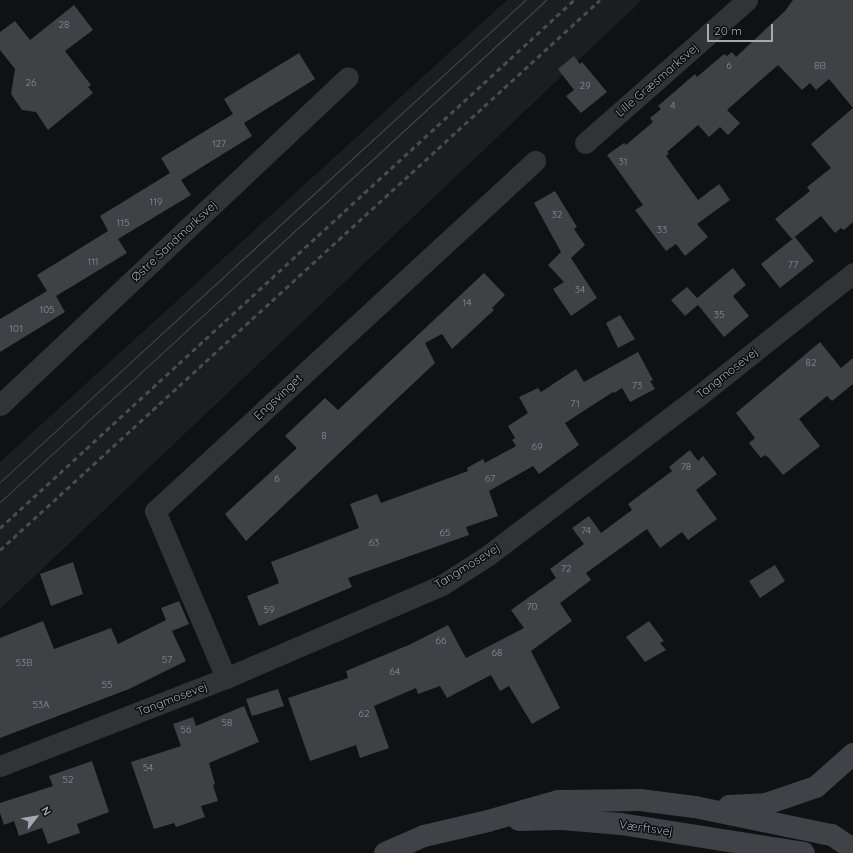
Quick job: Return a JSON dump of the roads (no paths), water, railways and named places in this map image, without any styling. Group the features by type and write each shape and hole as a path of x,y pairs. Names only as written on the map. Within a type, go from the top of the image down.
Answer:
{"street":[{"name":"Lille Græsmarksvej","path":"585,143 747,0"},
{"name":"Østre Sandmarksvej","path":"0,405 348,76"},
{"name":"Engsvinget","path":"226,678 155,511 534,161"},
{"name":"Tangmosevej","path":"0,766 226,678 442,584 487,556 696,398 853,274"},
{"name":"Værftsvej","path":"695,808 766,804 816,787 853,754"},
{"name":"Værftsvej","path":"385,853 424,836 488,821 558,801 640,800 695,808 832,835 853,849"},
{"name":"Værftsvej","path":"488,821 562,819 622,824 804,853"},
{"name":"Værftsvej","path":"841,853 853,849"}],"tram line":[{"path":"0,482 525,0"},
{"path":"0,502 546,0"}],"railway":[{"path":"0,528 574,0"},
{"path":"0,550 600,0"}]}
